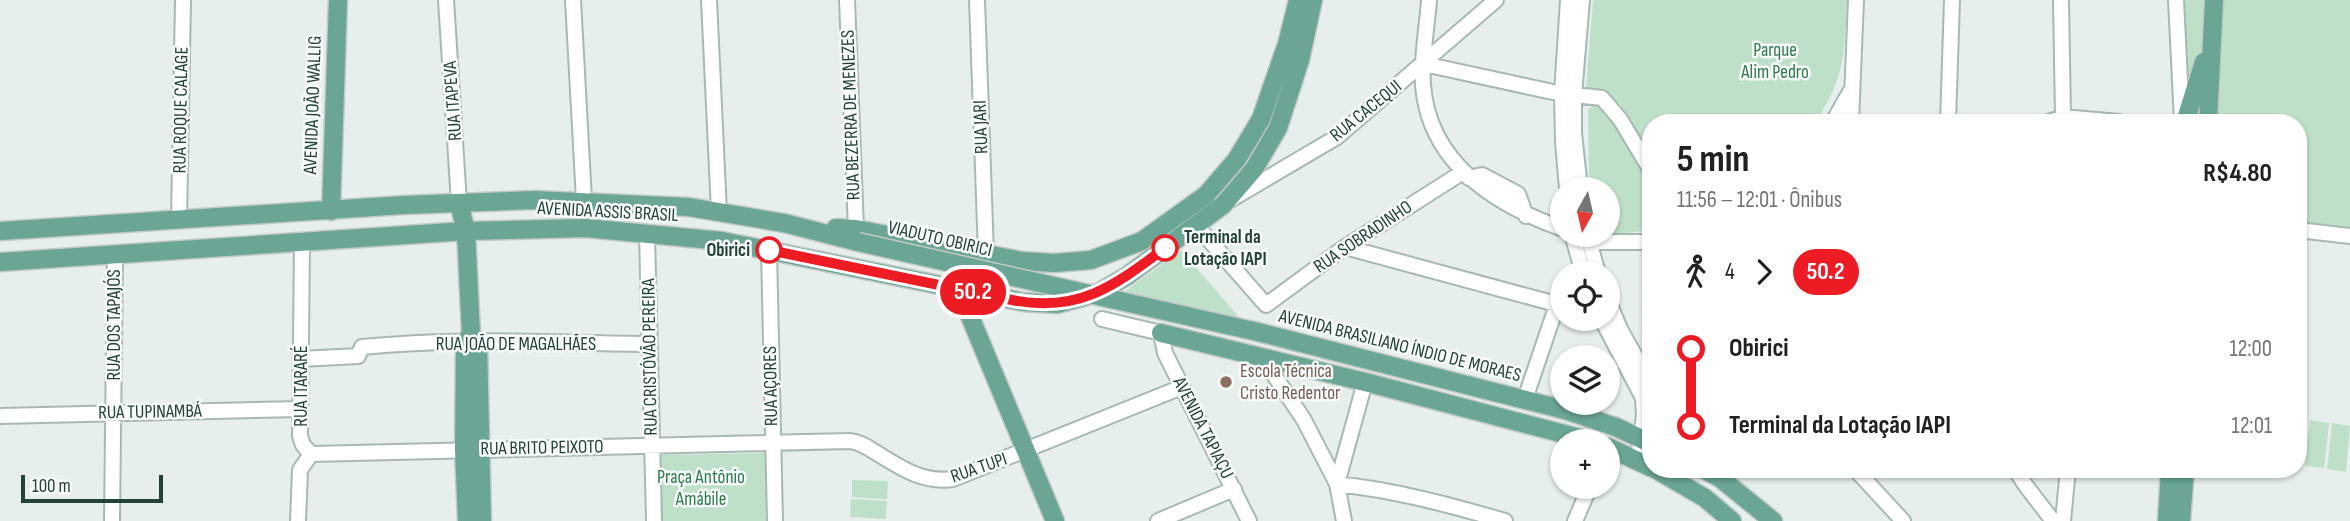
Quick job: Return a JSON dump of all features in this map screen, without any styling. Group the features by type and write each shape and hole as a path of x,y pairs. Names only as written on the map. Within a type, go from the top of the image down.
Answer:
{"main road":[{"name":"AVENIDA JOÃO WALLIG","path":"331,211 338,0"},
{"name":"AVENIDA ASSIS BRASIL","path":"0,232 459,202 584,201 689,207 1022,261 1054,263 1091,260 1142,241 1206,195 1237,159 1261,119 1280,68 1298,0"},
{"name":"AVENIDA ASSIS BRASIL","path":"0,262 466,231 554,228 722,241 1023,302 1057,304 1098,293 1127,276 1223,205 1254,169 1278,128 1300,60 1313,0"},
{"path":"2187,114 2201,73 2213,4"},
{"path":"2208,114 2213,4"},
{"path":"2195,114 2211,73"},
{"path":"459,202 466,231 471,339 472,450 467,521"},
{"name":"VIADUTO OBIRICI","path":"857,236 1258,332"},
{"path":"986,254 970,258 964,264 958,280 959,289 1055,521"},
{"path":"1054,263 1066,268 1073,279 1068,297 1057,304"},
{"name":"AVENIDA BRASILIANO ÍNDIO DE MORAES","path":"1258,332 1525,399 1616,427 1642,439"},
{"path":"1161,333 1550,430"},
{"path":"472,450 482,521"},
{"path":"1620,452 1642,462"},
{"path":"1670,478 1705,498 1732,521"},
{"path":"1728,478 1773,521"},
{"path":"2167,521 2169,478"},
{"path":"2181,521 2184,478"}],"street":[{"name":"RUA ROQUE CALAGE","path":"178,220 183,0"},
{"name":"RUA ITAPEVA","path":"446,0 459,202"},
{"path":"573,0 584,201"},
{"path":"709,0 719,212"},
{"name":"RUA BEZERRA DE MENEZES","path":"847,0 857,236"},
{"name":"RUA JARI","path":"977,0 986,254"},
{"path":"1429,0 1423,90 1436,136 1466,175 1526,216 1550,224"},
{"name":"RUA CACEQUI","path":"1223,205 1337,138 1496,0"},
{"path":"1567,177 1568,0"},
{"path":"1568,95 1582,0"},
{"path":"1851,114 1856,0"},
{"path":"1948,114 1952,0"},
{"path":"2061,0 2063,114"},
{"path":"2176,0 2183,114"},
{"path":"1424,64 1568,95 1602,98 1620,119 1642,156"},
{"path":"1838,114 1853,88"},
{"path":"1568,119 1578,177"},
{"name":"RUA SOBRADINHO","path":"1196,225 1266,305 1345,247 1466,175"},
{"path":"2307,231 2350,236"},
{"name":"RUA CRISTÓVÃO PEREIRA","path":"647,234 654,521"},
{"path":"1620,240 1641,242"},
{"name":"RUA ITARARÉ","path":"299,521 300,470 311,453 303,445 300,436 302,243"},
{"path":"1345,247 1550,302"},
{"name":"RUA AÇORES","path":"769,250 775,521"},
{"name":"RUA DOS TAPAJÓS","path":"112,521 115,254"},
{"path":"1102,319 1161,333"},
{"path":"1525,399 1550,322"},
{"path":"1620,329 1642,369"},
{"path":"1608,331 1642,396"},
{"name":"AVENIDA TAPIAÇU","path":"1161,333 1165,353 1249,521"},
{"name":"RUA JOÃO DE MAGALHÃES","path":"300,359 358,356 362,346 471,339 650,344"},
{"path":"1262,357 1304,420 1337,484 1344,521"},
{"path":"1337,484 1365,382"},
{"name":"RUA TUPI","path":"772,443 857,442 911,474 934,480 953,479 1182,387"},
{"name":"RUA TUPINAMBÁ","path":"0,416 300,409"},
{"name":"RUA BRITO PEIXOTO","path":"311,453 772,443"},
{"path":"1863,478 1903,521"},
{"path":"2021,478 2053,521"},
{"path":"2063,521 2067,478"},
{"path":"1337,484 1362,487 1468,516 1505,521"},
{"path":"1158,521 1234,489"},
{"path":"1575,521 1584,499"}],"green space":[{"name":"Parque Alim Pedro","path":"1593,0 1847,0 1842,64 1833,92 1820,114 1642,114 1642,144 1620,104 1586,88"},
{"path":"2183,0 2205,0 2202,64 2187,90"},
{"path":"2222,0 2350,0 2350,230 2307,226 2307,114 2215,114"},
{"path":"1595,103 1612,115 1642,168 1642,231 1620,234 1620,177 1589,177 1588,110"},
{"path":"1181,250 1238,316 1231,319 1123,293"},
{"path":"2310,420 2329,423 2324,468 2307,466"},
{"path":"2332,423 2350,426 2346,472 2327,469"},
{"name":"Praça Antônio Amábile","path":"768,453 769,521 660,521 658,455"},
{"path":"852,480 888,481 887,499 852,497"},
{"path":"851,499 887,501 886,519 850,517"}],"bus line":[{"name":"50.2","path":"769,250 1047,305 1098,293 1165,248"}],"place":[{"name":"Terminal da Lotação IAPI","path":"1165,248"},
{"name":"Obirici","path":"769,250"},
{"name":"Escola Técnica Cristo Redentor","path":"1226,382"}]}
